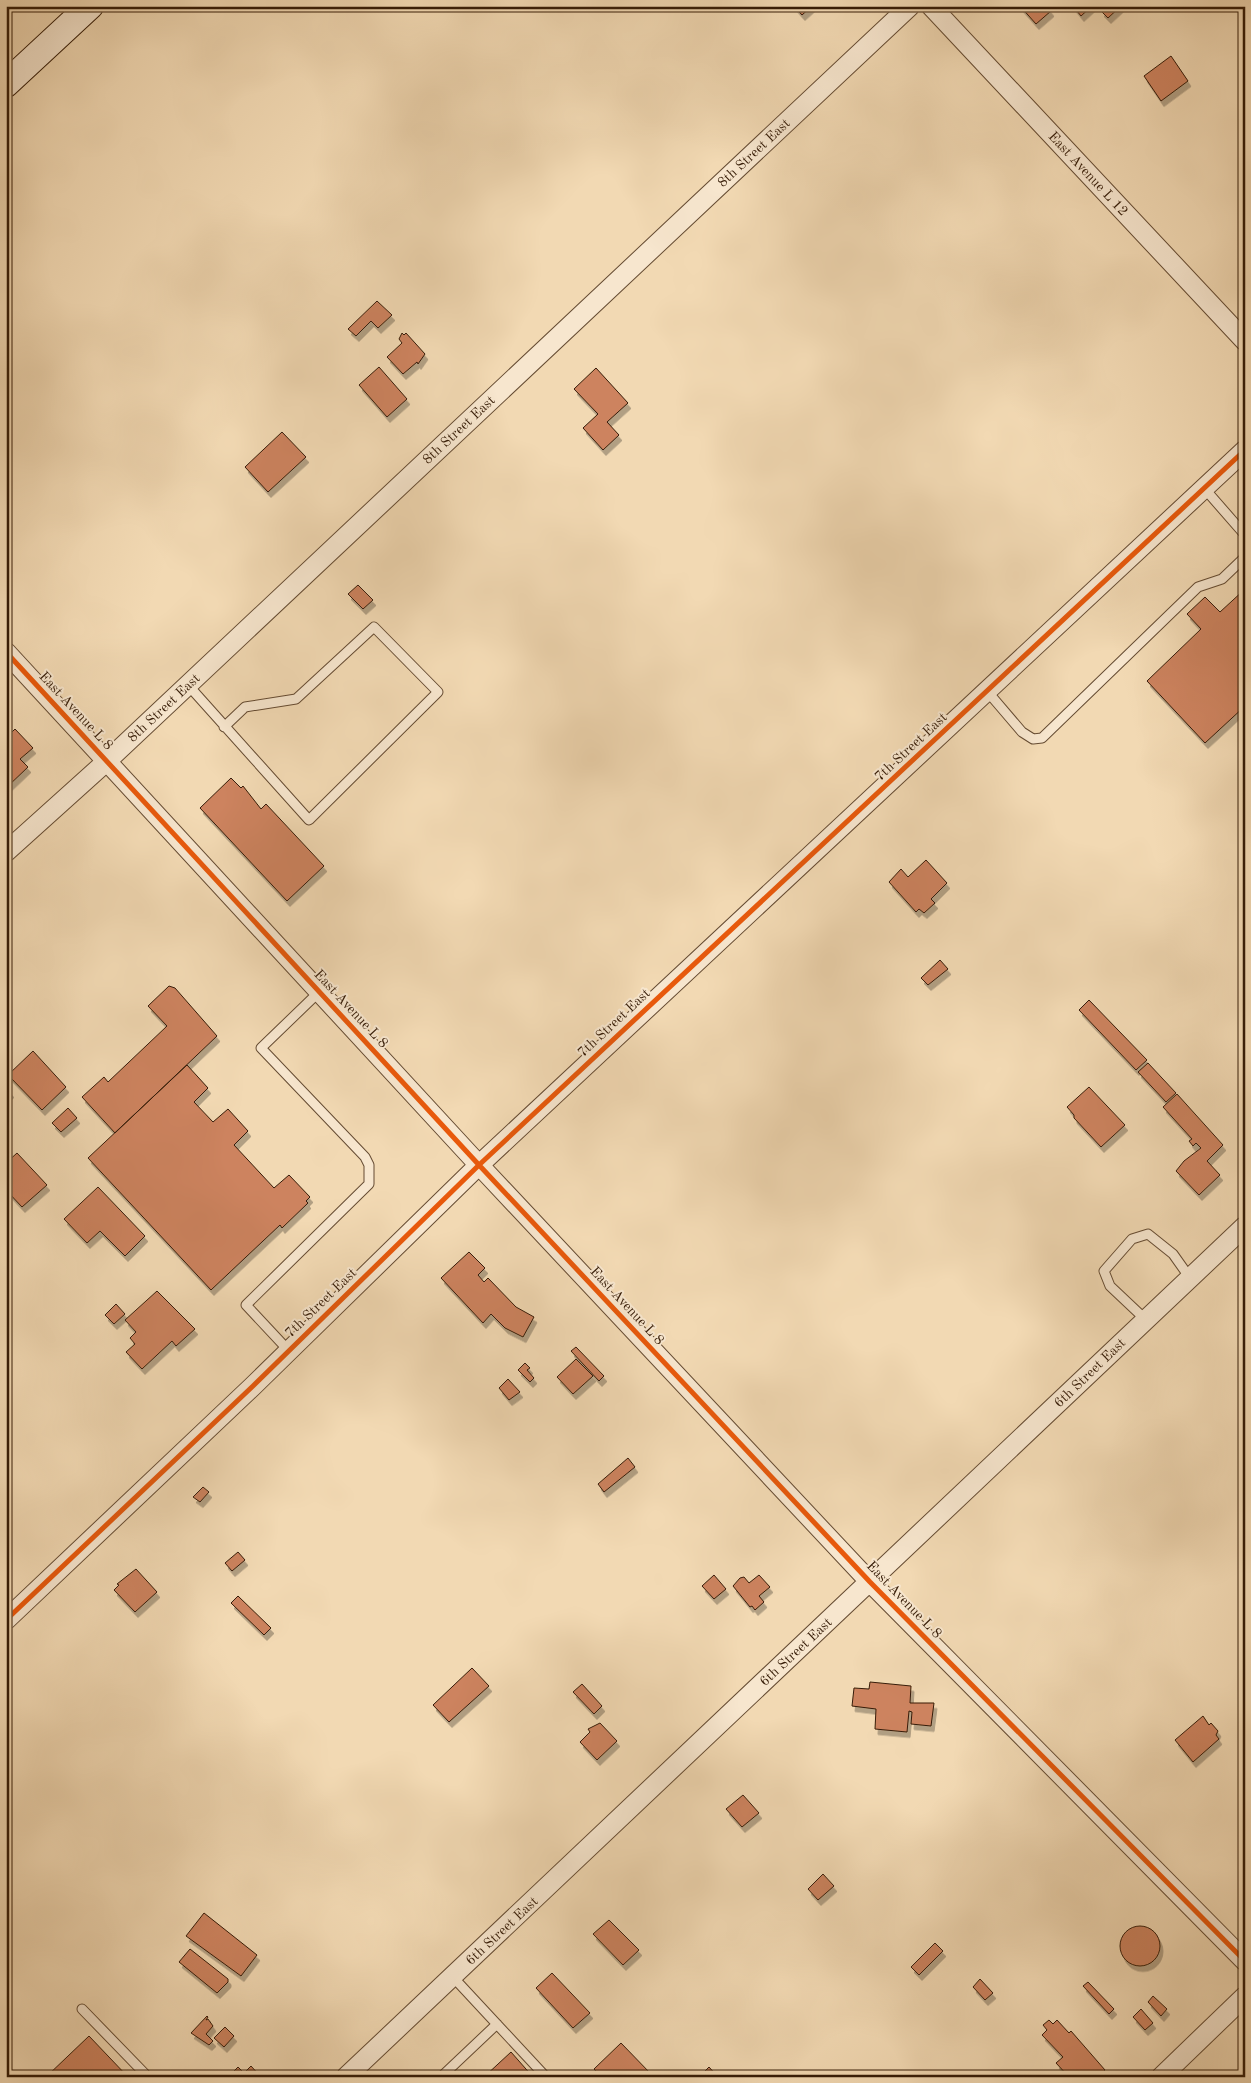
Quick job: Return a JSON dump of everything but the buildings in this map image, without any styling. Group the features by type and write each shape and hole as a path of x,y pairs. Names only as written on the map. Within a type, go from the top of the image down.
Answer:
{"main road":[{"path":"6,84 90,6"}],"street":[{"name":"8th Street East","path":"6,852 107,761 910,6"},
{"name":"East Avenue L 12","path":"931,6 1245,341"},
{"name":"7th Street East","path":"6,1620 289,1351 479,1165 1245,450"},
{"name":"East Avenue L 8","path":"6,652 479,1165 870,1582 1245,1961"},
{"name":"6th Street East","path":"346,2077 1245,1226"},
{"path":"1161,2077 1245,1996"}],"lane":[{"path":"1204,488 1245,535"},
{"path":"987,691 1022,732 1033,739 1042,738 1198,587 1222,579 1245,557"},
{"path":"188,685 224,727 309,820 438,692 374,628 296,699 245,707 224,727"},
{"path":"289,1351 246,1304 369,1184 370,1173 365,1157 260,1048 320,992"},
{"path":"1146,1320 1110,1286 1104,1271 1132,1239 1148,1234 1173,1254 1190,1278"},
{"path":"453,1977 546,2077"},
{"path":"82,2009 148,2077"},
{"path":"442,2077 497,2024"}],"cycle path":[{"path":"6,1620 253,1386 479,1165 1245,450"},
{"path":"6,652 479,1165 870,1582 1245,1961"}]}
